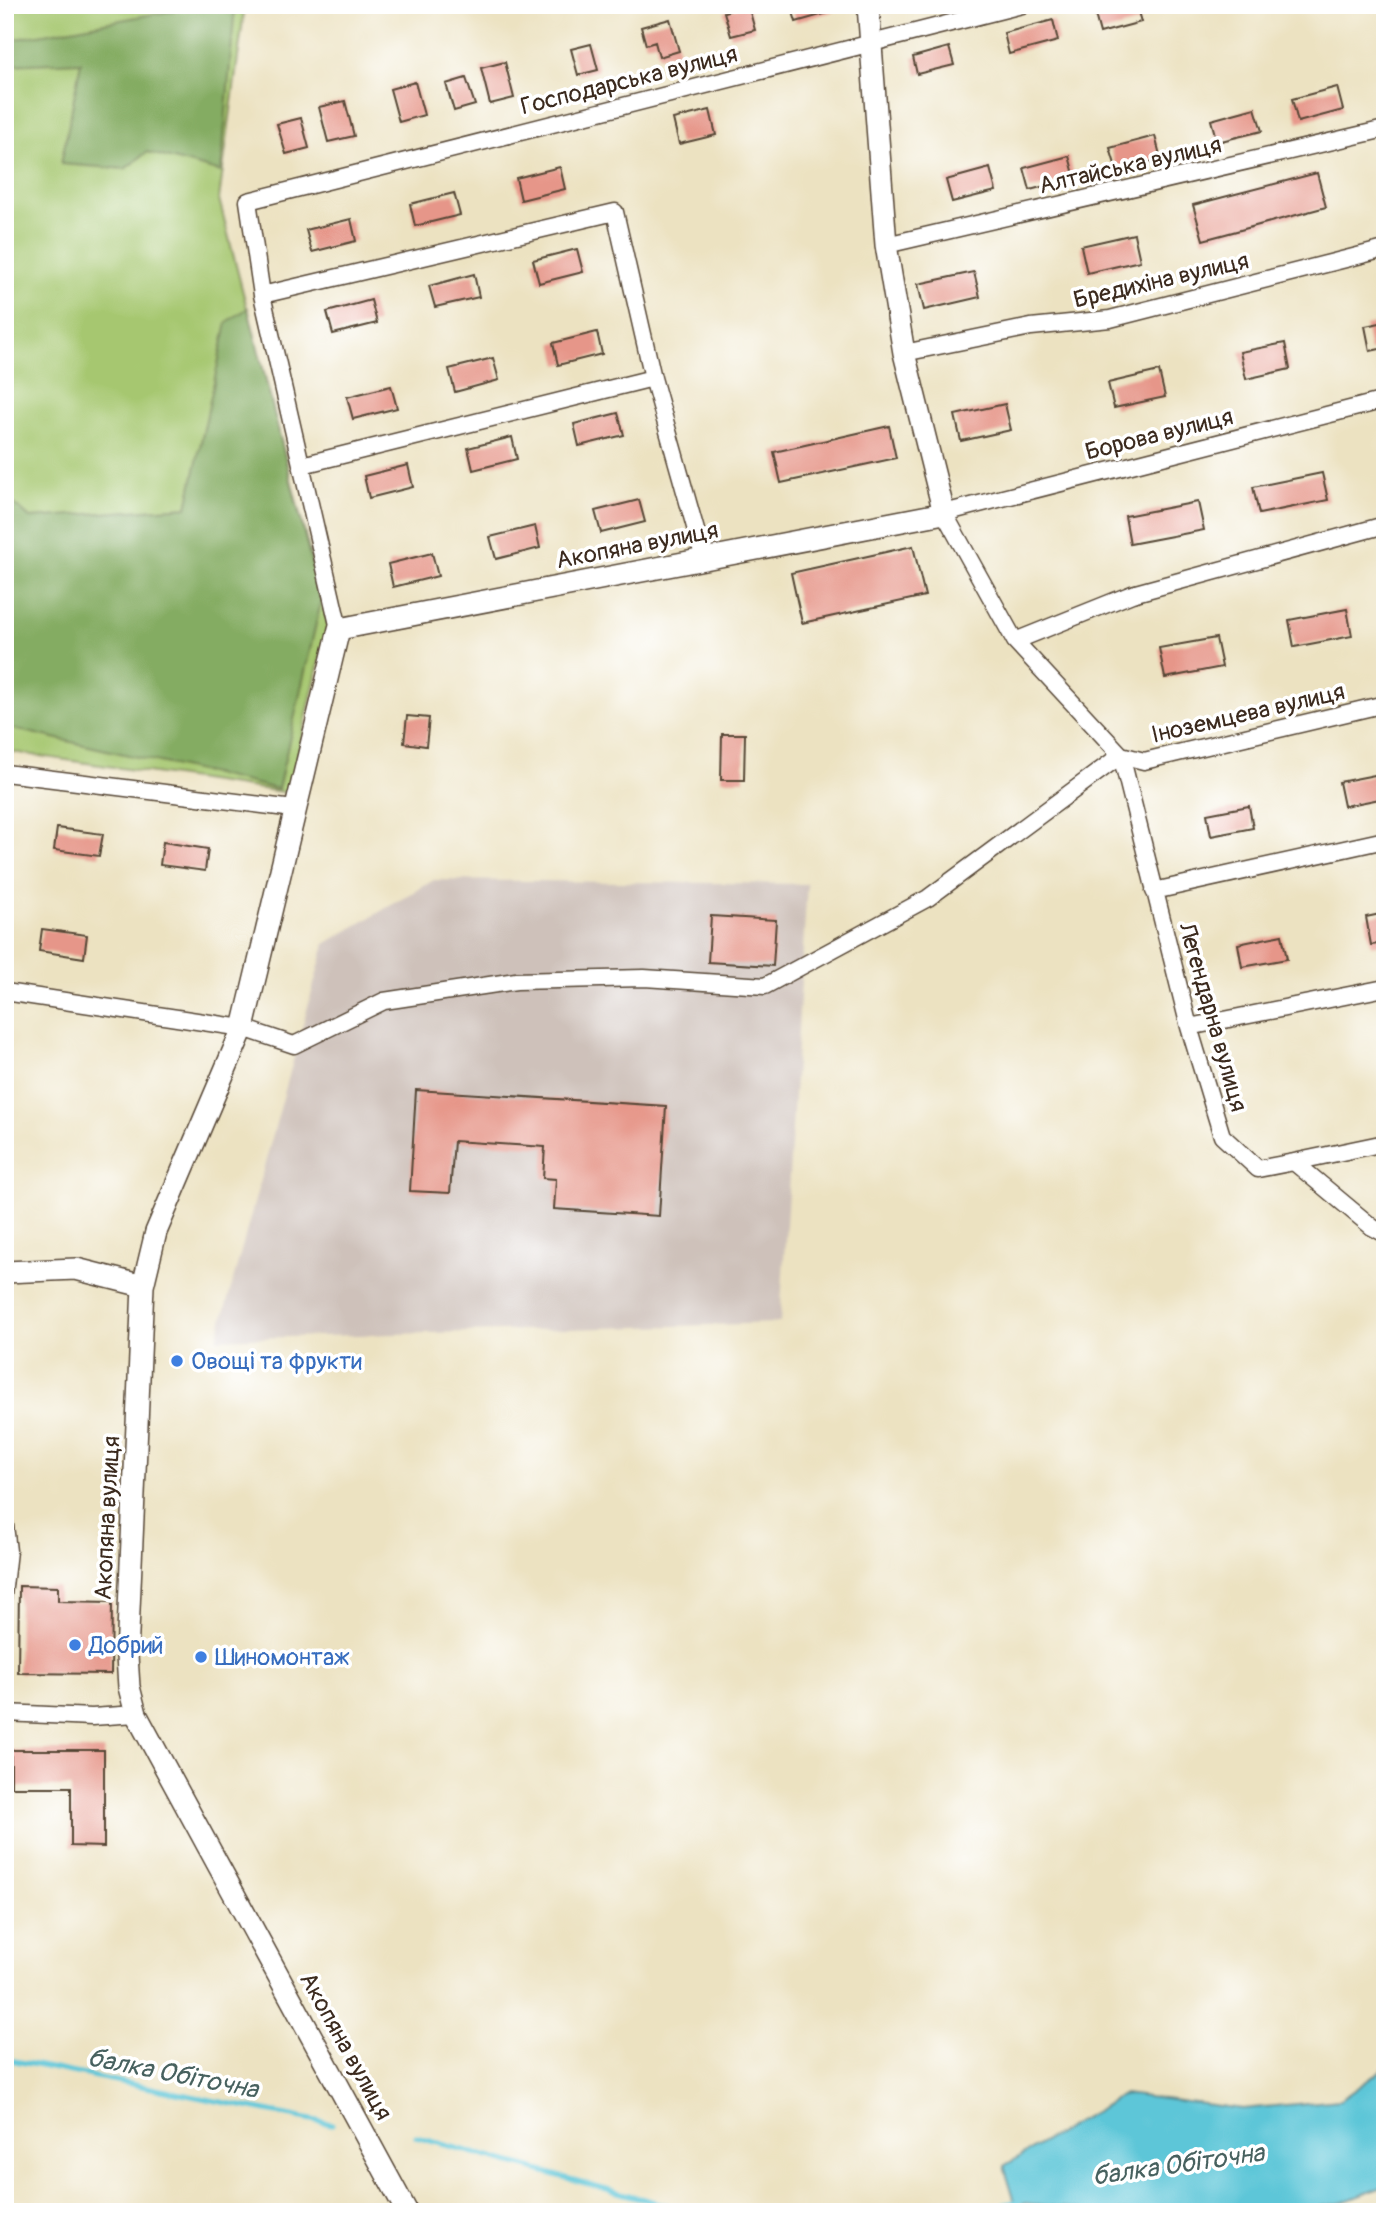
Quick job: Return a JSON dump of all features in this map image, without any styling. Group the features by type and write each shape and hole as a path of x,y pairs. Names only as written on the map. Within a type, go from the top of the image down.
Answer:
{"main road":[{"path":"868,5 873,41 886,245 904,353 944,513"},
{"name":"Акопяна вулиця","path":"407,2212 136,1714 129,1686 127,1656 143,1286 156,1232 243,1028 339,629 944,513"},
{"path":"5,1272 76,1269 143,1286"}],"street":[{"name":"Господарська вулиця","path":"248,201 1021,5"},
{"name":"Алтайська вулиця","path":"886,245 1385,129"},
{"name":"Акопяна вулиця","path":"248,201 262,295 339,629"},
{"path":"262,295 615,212 653,378 704,559"},
{"name":"Бредихіна вулиця","path":"904,353 1031,327 1110,319 1385,249"},
{"path":"302,466 653,378"},
{"name":"Борова вулиця","path":"944,513 1385,400"},
{"path":"5,992 243,1028 294,1045 384,1001 516,981 645,978 765,986 928,898 1121,755 1015,641 944,513"},
{"path":"1015,641 1132,594 1385,525"},
{"name":"Іноземцева вулиця","path":"1121,755 1144,761 1385,704"},
{"name":"Легендарна вулиця","path":"1121,755 1189,1027 1222,1136 1258,1169 1294,1162"},
{"path":"5,773 294,809"},
{"path":"1154,891 1385,840"},
{"path":"1189,1027 1385,988"},
{"path":"1294,1162 1385,1143"},
{"path":"1294,1162 1372,1227 1385,1234"},
{"path":"5,1713 92,1717 136,1714"}],"lane":[{"path":"5,1490 12,1551 5,1614"}],"shaded area":[{"path":"434,880 807,884 780,1323 217,1339 325,944"}],"green space":[{"path":"5,5 245,5 219,199 328,624 289,793 5,751"},
{"path":"203,5 235,5 221,172 147,152 125,169 61,164 81,62 5,65 5,41"},
{"path":"248,308 321,602 278,789 5,727 5,496 30,518 187,507 227,322"}],"water":[{"path":"1385,2068 1385,2186 1340,2203 1292,2212 1104,2212 1015,2202 1004,2166 1124,2094 1243,2109 1340,2100"}],"building":[{"path":"748,5 755,30 731,36 724,12"},
{"path":"791,5 837,5 838,10 796,22"},
{"path":"1117,5 1136,5 1141,22 1100,33 1094,11"},
{"path":"670,19 679,51 659,57 655,42 646,45 641,27"},
{"path":"1053,20 1058,41 1009,54 1004,33"},
{"path":"591,44 598,70 578,75 571,49"},
{"path":"949,47 954,65 917,74 913,57"},
{"path":"505,62 514,98 490,104 481,68"},
{"path":"466,78 475,105 454,111 446,84"},
{"path":"415,82 424,115 399,122 390,89"},
{"path":"1337,87 1343,110 1298,122 1292,99"},
{"path":"345,101 354,136 328,142 319,107"},
{"path":"1255,108 1262,131 1217,142 1211,120"},
{"path":"710,110 716,135 679,144 673,119"},
{"path":"301,118 309,148 286,154 277,124"},
{"path":"1155,136 1161,159 1117,171 1110,148"},
{"path":"1069,156 1075,178 1030,190 1024,168"},
{"path":"560,167 565,189 521,200 516,178"},
{"path":"990,168 996,191 952,202 946,180"},
{"path":"1317,173 1326,207 1203,240 1193,205"},
{"path":"454,193 460,215 415,226 410,204"},
{"path":"351,219 356,241 312,252 306,230"},
{"path":"1134,234 1140,261 1087,273 1081,246"},
{"path":"577,249 583,272 539,283 533,260"},
{"path":"974,272 980,297 924,310 918,284"},
{"path":"474,274 479,297 435,307 429,286"},
{"path":"371,300 377,323 333,334 327,312"},
{"path":"1385,322 1385,348 1370,351 1365,326"},
{"path":"597,332 602,354 558,365 553,343"},
{"path":"1285,343 1290,369 1246,379 1240,352"},
{"path":"493,358 499,380 455,392 449,369"},
{"path":"1159,371 1165,397 1114,408 1108,383"},
{"path":"391,386 397,408 353,419 347,397"},
{"path":"1005,404 1011,430 961,441 955,415"},
{"path":"618,413 624,435 579,446 574,424"},
{"path":"889,426 896,458 781,483 774,452"},
{"path":"512,437 517,459 473,470 468,448"},
{"path":"408,465 413,487 369,498 364,476"},
{"path":"1322,473 1328,500 1259,514 1253,487"},
{"path":"639,500 645,522 601,533 595,511"},
{"path":"1198,502 1204,530 1130,544 1125,516"},
{"path":"535,526 540,548 496,559 490,537"},
{"path":"913,546 925,596 802,623 791,573"},
{"path":"432,553 438,576 393,587 388,564"},
{"path":"1347,609 1352,636 1294,647 1289,620"},
{"path":"1216,638 1222,667 1165,678 1159,648"},
{"path":"407,716 429,718 426,746 404,743"},
{"path":"722,734 745,734 744,780 721,780"},
{"path":"1380,774 1385,798 1344,806 1339,782"},
{"path":"1249,806 1253,828 1211,836 1207,814"},
{"path":"57,828 103,834 99,856 54,850"},
{"path":"163,842 208,849 205,871 160,865"},
{"path":"1385,913 1385,943 1371,945 1366,917"},
{"path":"711,916 776,920 773,966 708,962"},
{"path":"42,929 87,935 84,958 39,951"},
{"path":"1282,935 1287,959 1242,967 1238,944"},
{"path":"416,1090 666,1106 659,1216 554,1209 556,1179 543,1178 545,1147 454,1141 450,1193 410,1191"},
{"path":"19,1586 58,1587 58,1601 112,1602 111,1674 18,1673"},
{"path":"11,1750 104,1750 104,1847 71,1846 71,1787 11,1787"}],"waterway":[{"name":"балка Обіточна","path":"5,2059 332,2124"},
{"name":"балка Обіточна","path":"416,2137 691,2212"},
{"name":"балка Обіточна","path":"969,2212 1020,2201"}],"place":[{"name":"Овощі та фрукти","path":"177,1361"},
{"name":"Добрий","path":"75,1645"},
{"name":"Шиномонтаж","path":"201,1657"}]}
